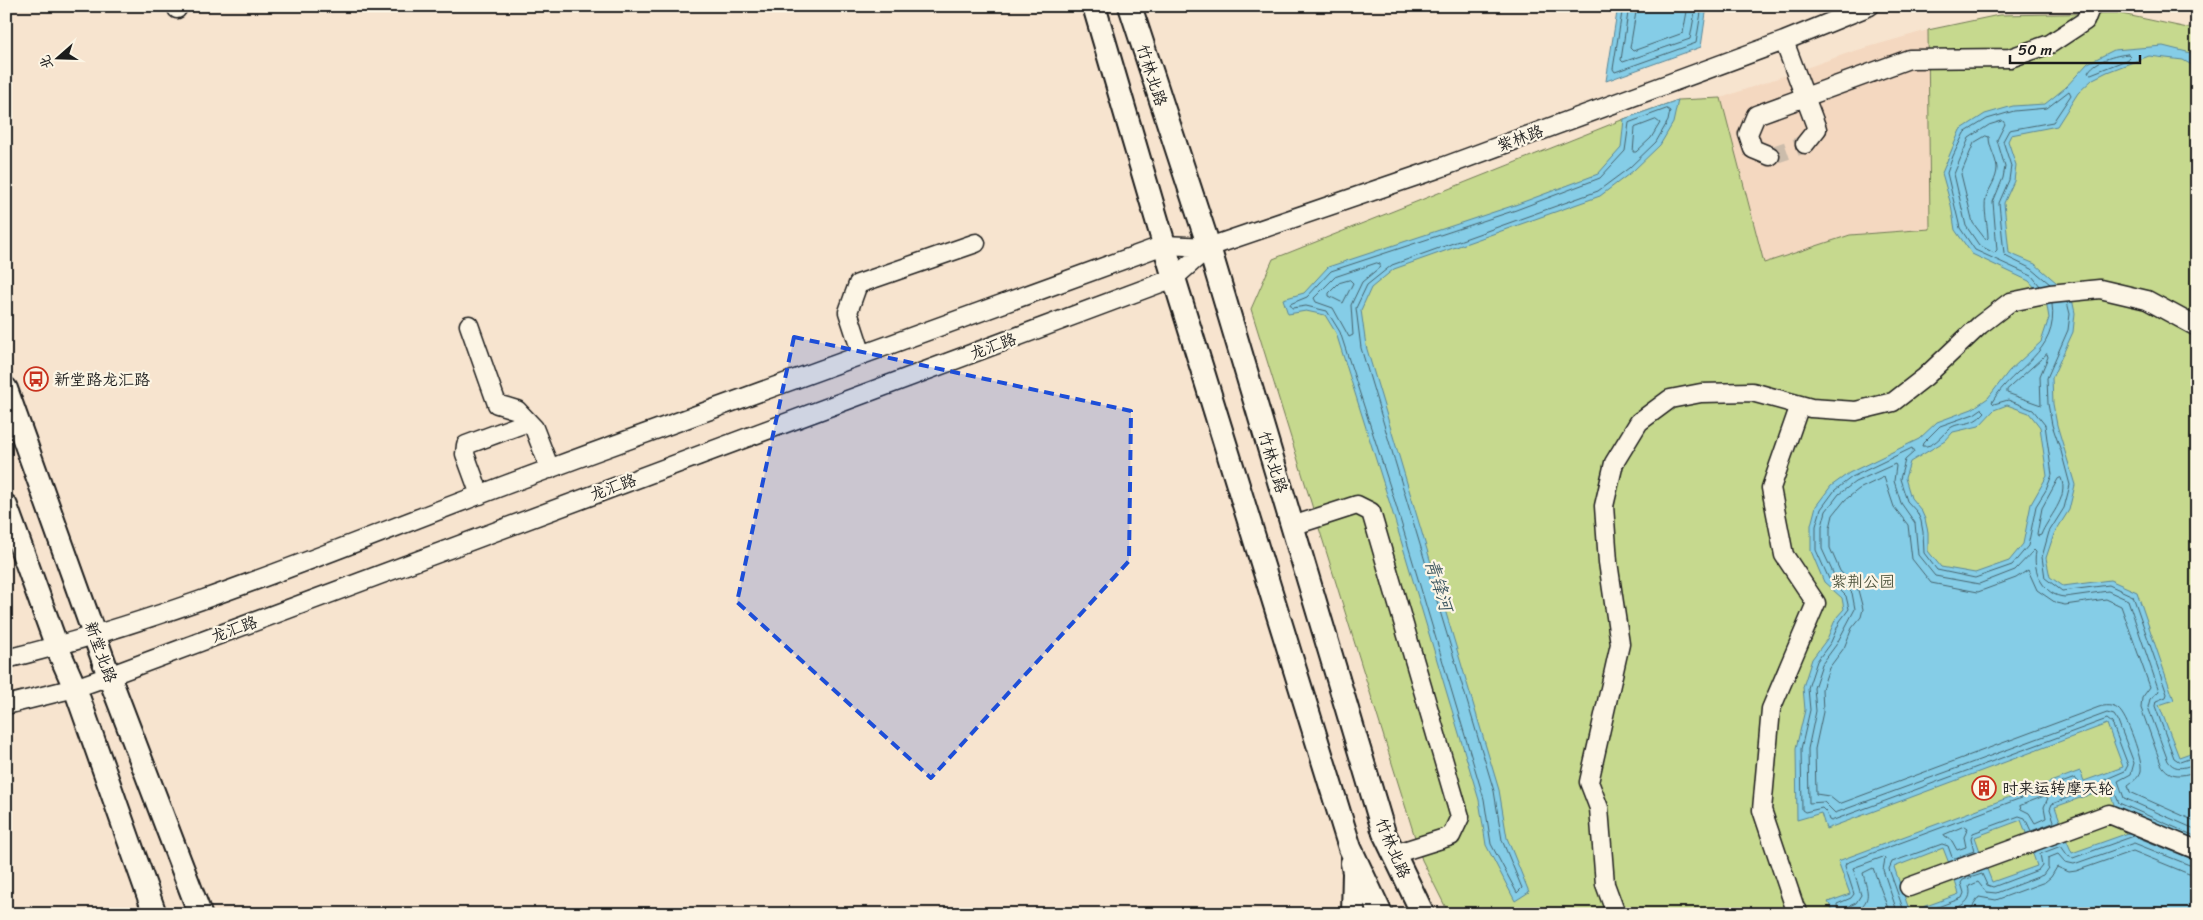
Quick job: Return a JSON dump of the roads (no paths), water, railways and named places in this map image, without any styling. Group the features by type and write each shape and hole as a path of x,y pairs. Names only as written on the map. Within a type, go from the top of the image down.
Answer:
{"main road":[{"path":"1094,6 1174,278 1350,848 1381,914"},
{"name":"竹林北路","path":"1130,6 1209,247 1384,833 1422,914"},
{"name":"新堂北路","path":"6,389 109,676 200,914"},
{"path":"6,506 57,646 75,688 156,914"},
{"path":"1324,764 1354,872 1353,914"}],"street":[{"name":"紫林路","path":"1164,245 1209,247 1437,169 1784,41 1870,6"},
{"path":"1770,156 1753,149 1748,134 1756,115 1909,60 2010,58 2050,44 2084,21 2091,6"},
{"path":"1784,41 1816,129 1805,144"},
{"path":"862,355 848,312 858,284 976,243"},
{"path":"6,659 95,635 207,599 550,469 1164,245"},
{"name":"龙汇路","path":"6,705 75,688 109,676 1174,278 1209,247"},
{"path":"1616,914 1605,884 1600,808 1589,782 1620,644 1608,562 1604,506 1614,463 1639,422 1670,399 1701,393 1752,392 1800,405 1856,411 1893,402 1925,377 1980,325 2010,302 2050,294 2100,289 2148,300 2197,327"},
{"path":"469,325 497,404 518,410 534,428 550,469"},
{"path":"1799,914 1795,908 1762,810 1770,708 1816,603 1784,555 1771,488 1800,405"},
{"path":"480,495 465,454 466,445 528,422"},
{"path":"1292,526 1357,505 1371,512 1460,817 1451,836 1394,854"},
{"path":"1909,887 2109,814 2197,850"}],"water":[{"path":"1618,6 1707,6 1701,47 1606,81"},
{"path":"2163,46 2191,53 2197,57 2197,68 2183,60 2149,56 2093,79 2078,93 2057,126 2011,135 2008,141 2016,165 2014,181 2004,203 2009,253 2035,264 2057,283 2072,299 2075,313 2073,332 2052,378 2053,404 2057,425 2075,485 2069,510 2054,534 2046,558 2050,577 2063,586 2110,580 2137,592 2174,700 2159,705 2179,757 2196,751 2197,753 2197,842 2115,807 2108,788 2055,807 2062,826 2028,838 2021,820 1975,837 1981,854 1950,866 1943,848 1894,867 1910,912 1959,894 1954,878 1986,867 1992,882 2037,866 2032,851 2066,839 2072,853 2134,831 2197,857 2197,914 1835,914 1828,902 1850,894 1838,861 2080,771 2084,781 2123,767 2107,724 1826,829 1821,813 1797,820 1796,748 1805,710 1803,687 1812,659 1827,639 1836,618 1844,609 1842,598 1824,582 1811,551 1811,525 1816,506 1831,486 1849,473 1919,439 1937,422 1972,409 1988,398 2009,371 2041,342 2049,318 2046,300 2029,281 1972,254 1955,230 1951,205 1942,173 1960,130 1985,114 2013,106 2045,104 2065,88 2088,63 2114,50","holes":["2007,405 2029,413 2040,427 2047,476 2031,504 2023,544 2009,561 1975,573 1941,567 1928,551 1928,532 1925,519 1921,510 1911,498 1905,478 1910,462 1945,441 1953,432 1979,426 1994,410"]},
{"path":"1678,100 1673,123 1660,145 1633,171 1600,196 1394,269 1371,288 1361,310 1366,346 1499,790 1507,838 1529,892 1515,901 1486,845 1479,800 1390,504 1336,333 1325,315 1306,311 1288,314 1283,299 1304,293 1328,267 1515,205 1598,174 1621,148 1624,119"}],"tunnel":[{"path":"1770,156 1805,144"}],"place":[{"name":"新堂路龙汇路","path":"36,379"},
{"name":"时来运转摩天轮","path":"1984,788"}],"park label":[{"name":"紫荆公园","path":"1863,581"}],"water label":[{"name":"青锋河","path":"1439,585"}]}
